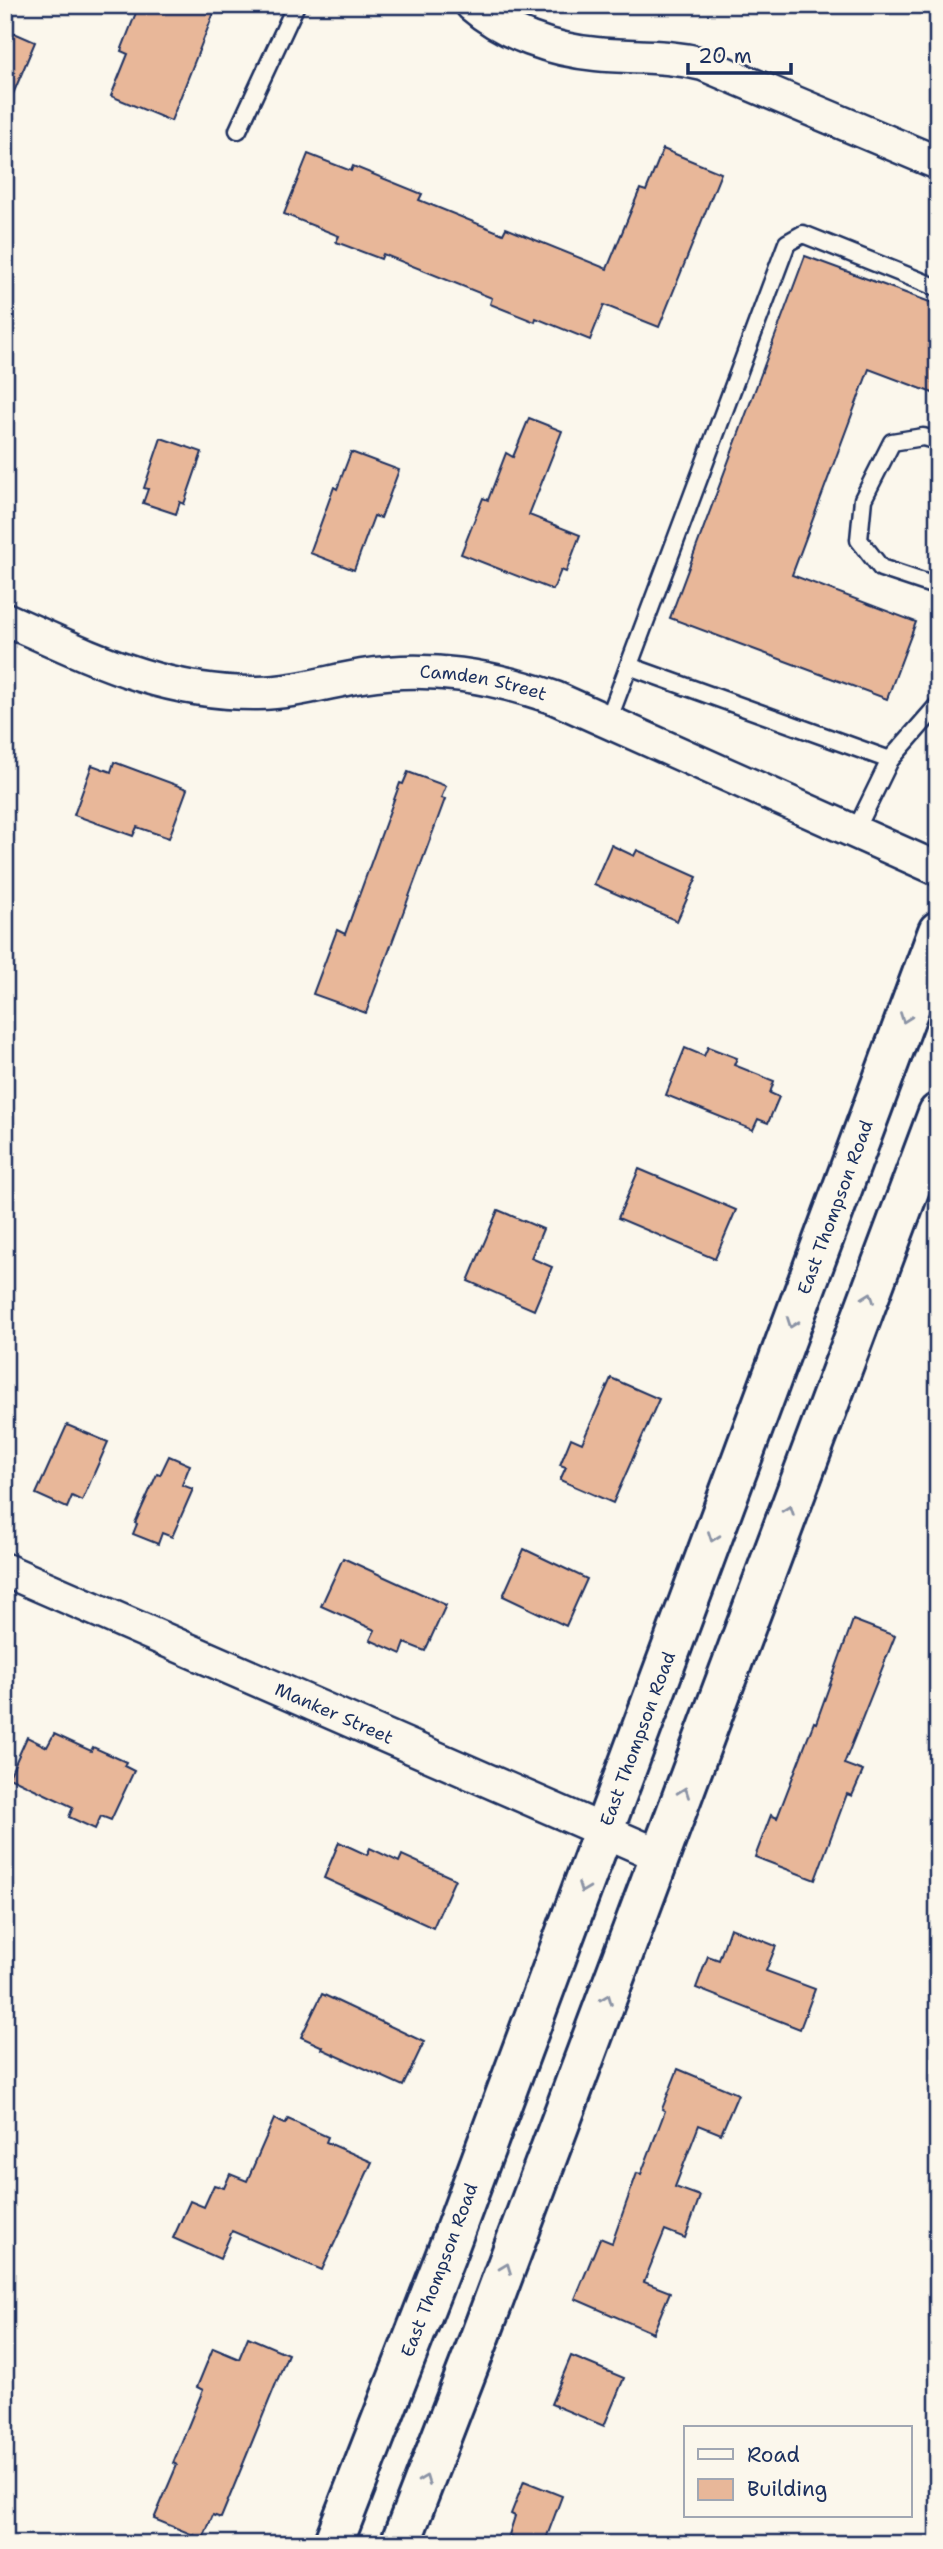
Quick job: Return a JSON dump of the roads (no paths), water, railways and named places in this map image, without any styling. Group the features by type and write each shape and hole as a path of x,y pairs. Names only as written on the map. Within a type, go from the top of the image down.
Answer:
{"main road":[{"name":"East Thompson Road","path":"333,2544 449,2245 938,931"},
{"path":"400,2544 938,1112"}],"street":[{"path":"472,5 505,26 550,45 597,55 657,56 703,65 938,163"},
{"name":"Camden Street","path":"5,619 124,671 162,683 217,692 270,693 388,673 445,672 516,684 608,721 938,869"},
{"name":"Manker Street","path":"5,1570 660,1856"}],"lane":[{"path":"238,130 296,5"},
{"path":"608,721 787,243 803,234 938,288"},
{"path":"938,441 923,437 892,442 863,499 859,540 881,568 938,587"},
{"path":"629,666 890,760"},
{"path":"855,832 890,760 938,705"}]}
